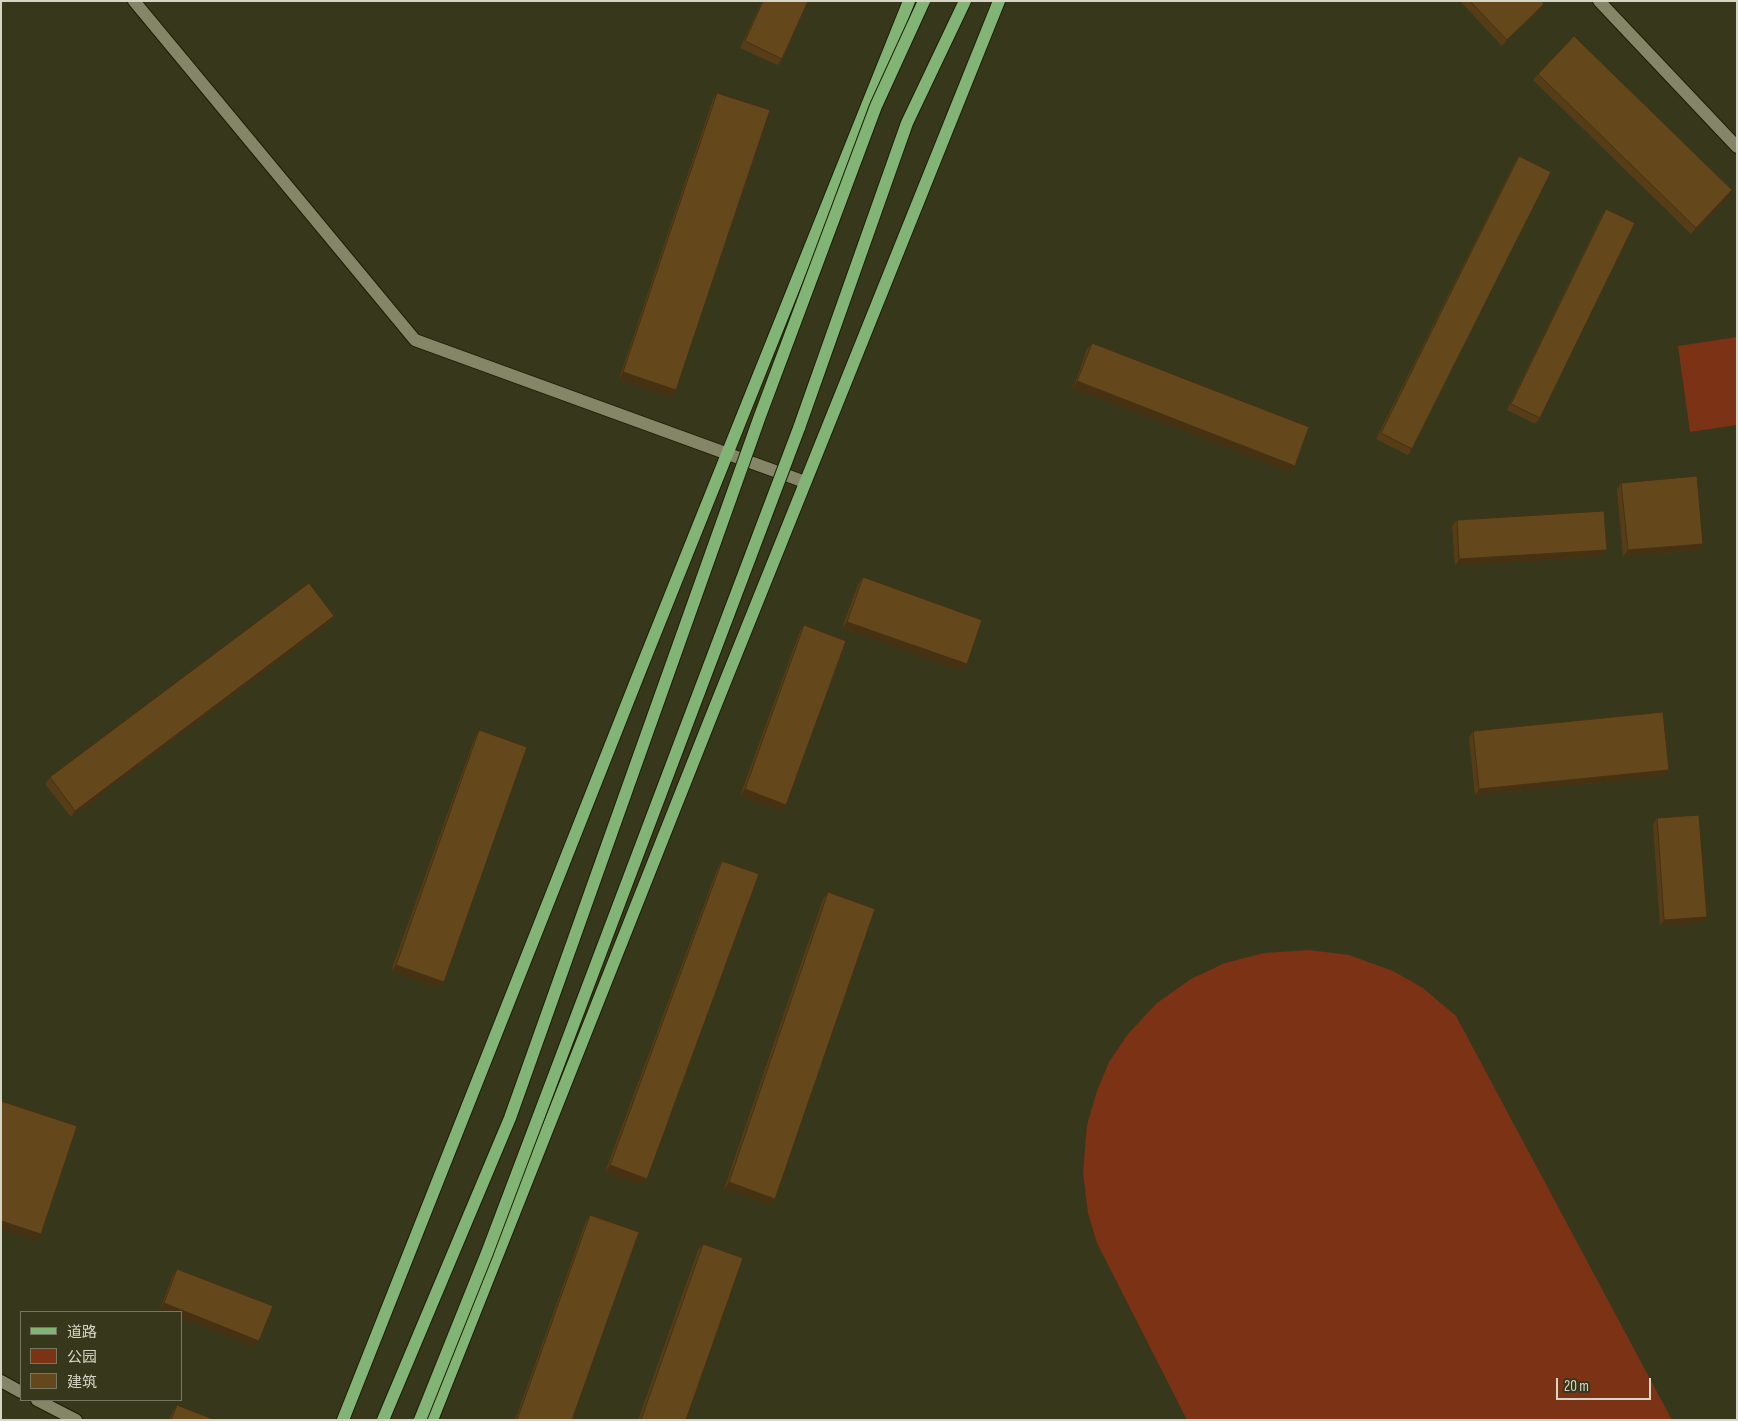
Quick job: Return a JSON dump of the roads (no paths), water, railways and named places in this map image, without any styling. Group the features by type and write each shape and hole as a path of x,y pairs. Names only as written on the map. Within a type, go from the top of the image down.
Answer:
{"main road":[{"path":"343,1420 909,1"},
{"path":"383,1420 510,1118 760,416 876,106 924,1"},
{"path":"420,1420 487,1253 799,428 907,123 964,1"},
{"path":"432,1420 805,482 999,1"}],"street":[{"path":"134,1 415,340 805,482"},
{"path":"1599,1 1737,147"},
{"path":"1,1381 20,1391"},
{"path":"39,1401 76,1420"}]}
